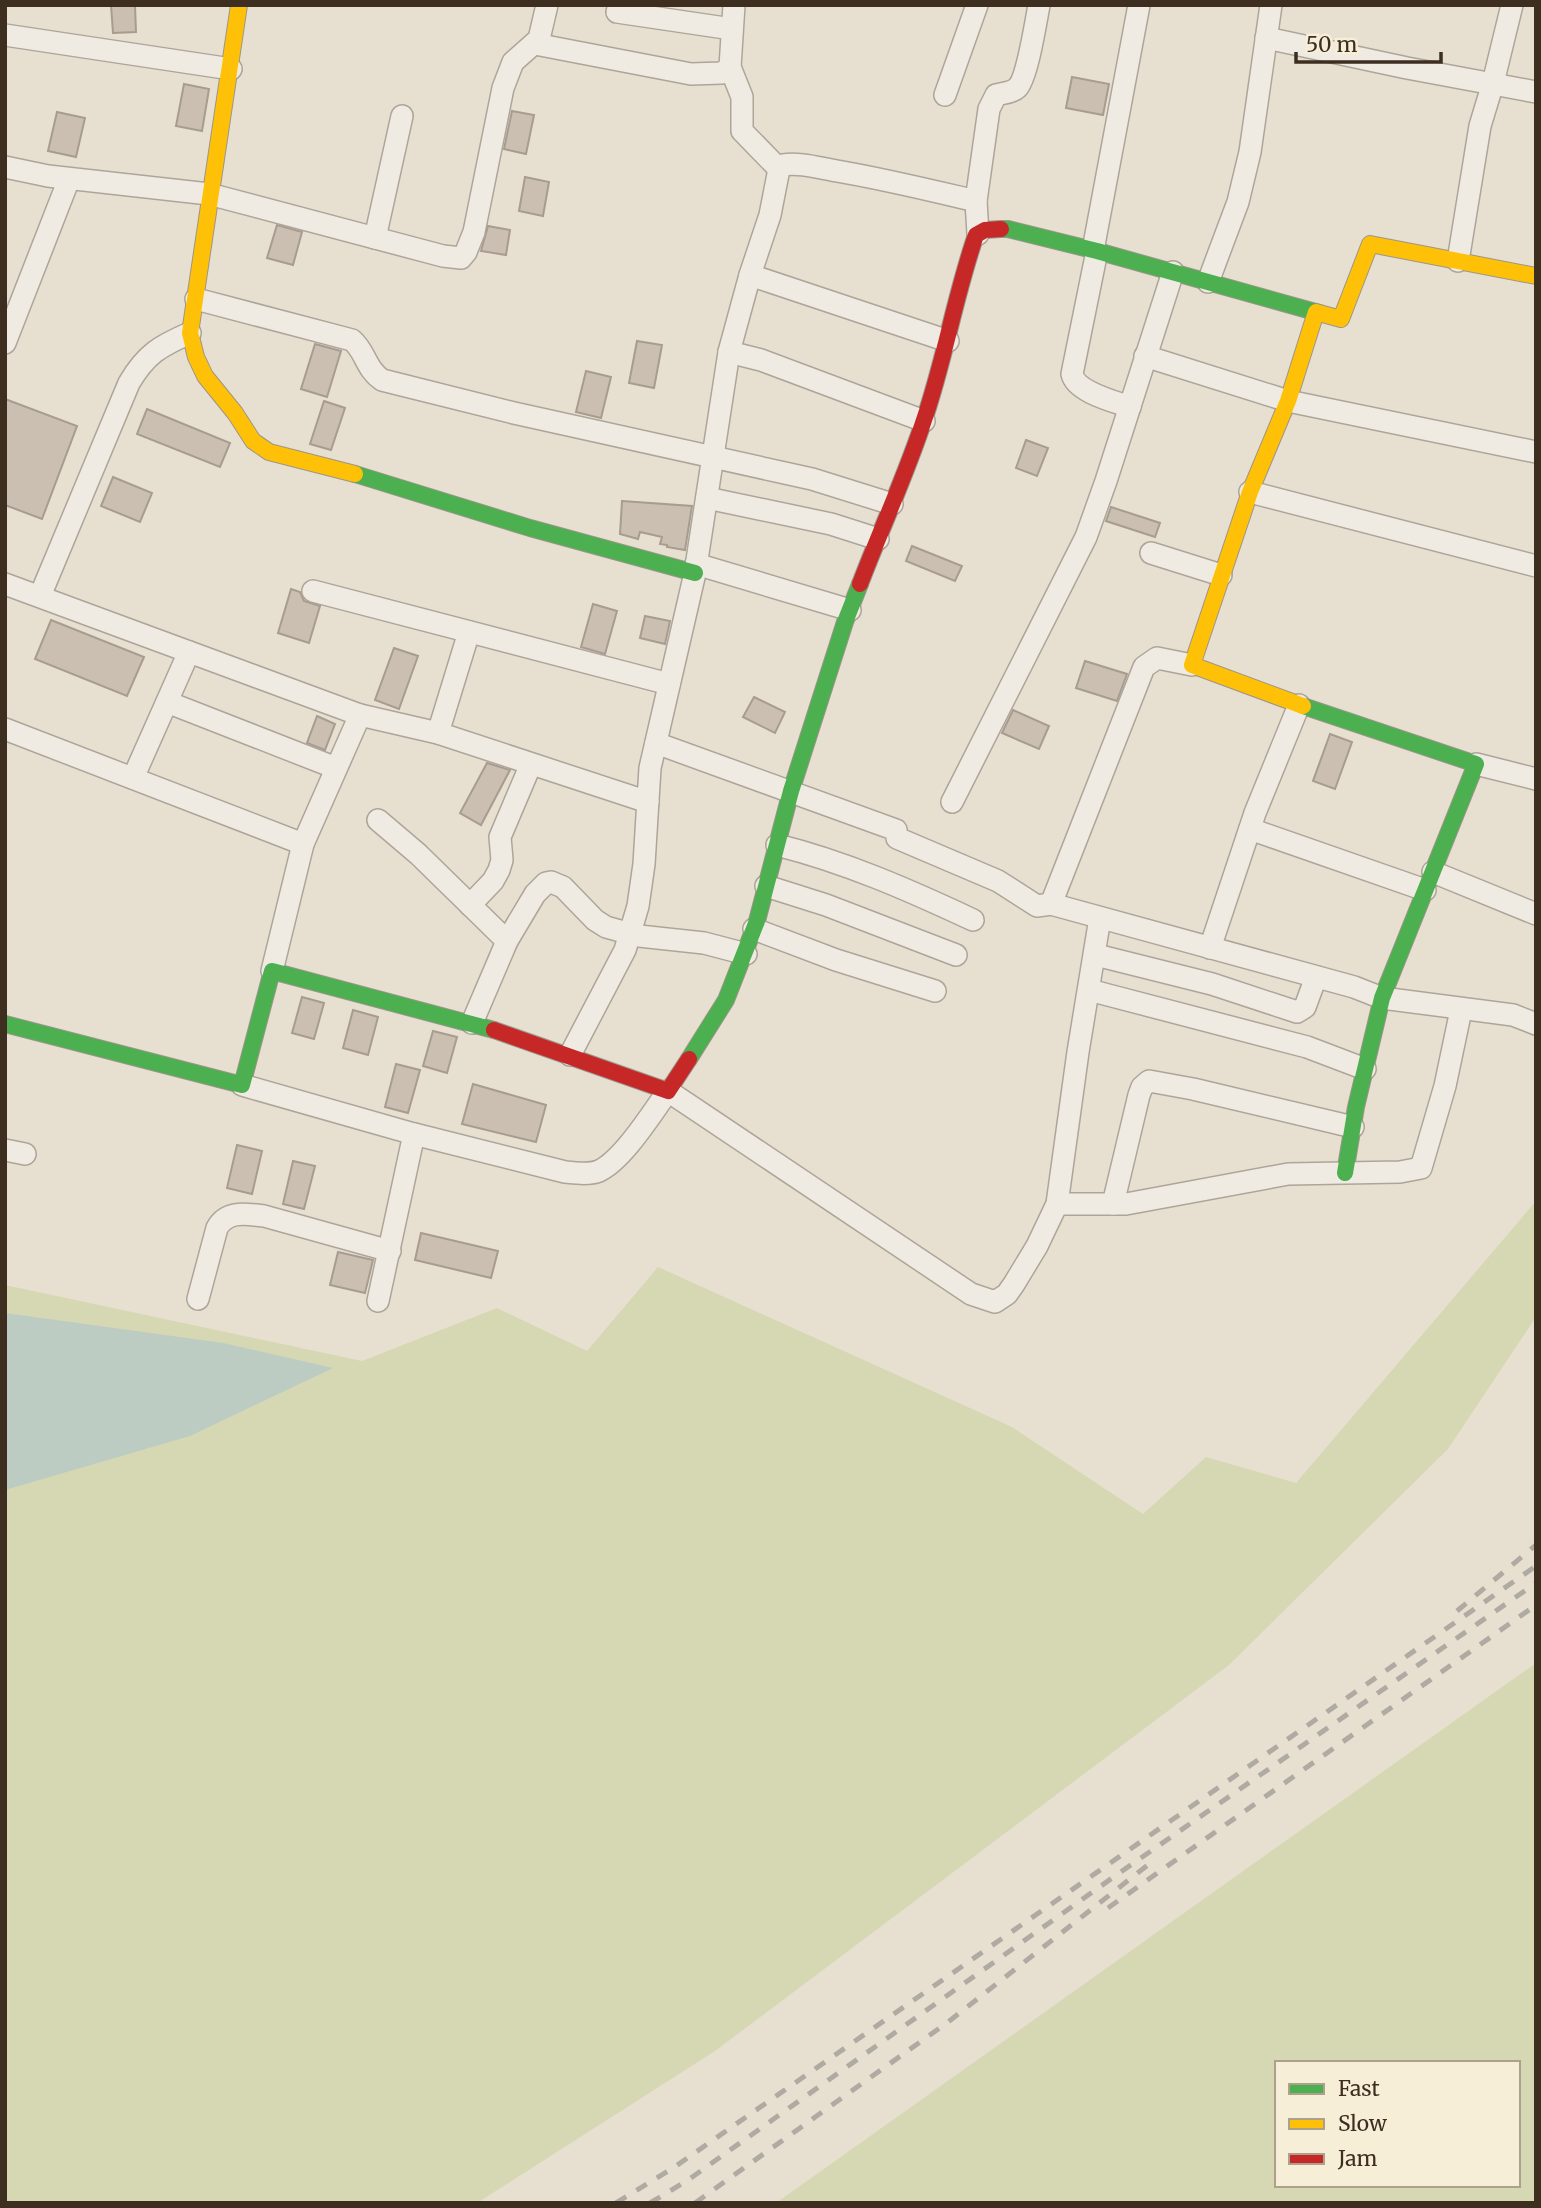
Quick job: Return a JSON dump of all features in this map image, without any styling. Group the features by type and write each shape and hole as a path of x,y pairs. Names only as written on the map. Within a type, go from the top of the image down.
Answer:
{"street":[{"path":"239,5 190,333 195,357 205,376 236,412 253,441 269,452 373,479 530,528 850,610"},
{"path":"5,167 69,179 209,194 375,239 453,258 461,257 466,252 474,232 503,88 513,62 535,44 543,30 547,5"},
{"path":"734,5 730,67 742,97 742,131 779,169"},
{"path":"945,95 976,5"},
{"path":"978,234 975,201 989,109 996,95 1020,86 1039,5"},
{"path":"1130,407 1081,388 1072,374 1139,5"},
{"path":"1208,282 1238,202 1250,152 1271,5"},
{"path":"1458,261 1480,126 1512,5"},
{"path":"617,12 732,29"},
{"path":"5,35 231,69"},
{"path":"1266,38 1536,92"},
{"path":"535,44 691,74 713,75 727,71 730,67"},
{"path":"375,239 402,116"},
{"path":"570,1055 625,950 638,906 644,864 650,768 696,569 729,352 770,215 779,169 790,163 805,165 890,180 975,201"},
{"path":"5,343 69,179"},
{"path":"5,1024 565,1172 579,1174 598,1171 624,1150 668,1091 726,1000 746,954 791,791 850,610 925,421 948,341 971,244 978,234 985,230 1008,229 1095,250 1341,319 1370,244 1536,276"},
{"path":"952,802 1086,537 1173,272"},
{"path":"750,275 948,341"},
{"path":"195,299 352,340 372,372 382,380 812,479 892,504"},
{"path":"1192,665 1250,492 1289,401 1316,312"},
{"path":"40,596 129,383 145,358 190,333"},
{"path":"729,352 761,360 925,421"},
{"path":"1145,356 1289,401 1536,452"},
{"path":"1250,492 1536,566"},
{"path":"707,498 819,521 878,538"},
{"path":"1151,553 1221,575"},
{"path":"5,584 360,715 438,733 648,802"},
{"path":"313,591 669,684"},
{"path":"438,733 470,632"},
{"path":"133,778 189,652"},
{"path":"1051,904 1144,667 1157,658 1192,665 1299,705 1476,764 1536,779"},
{"path":"167,702 336,768"},
{"path":"1210,948 1250,829 1299,705"},
{"path":"242,1085 303,844 360,715"},
{"path":"5,729 303,844"},
{"path":"656,743 896,830 897,838 998,881 1037,906 1051,904 1354,987 1382,998 1513,1015 1536,1024"},
{"path":"470,905 493,881 499,870 502,860 500,837 531,764"},
{"path":"1345,1173 1382,998 1476,764"},
{"path":"377,820 418,854 507,941"},
{"path":"1250,829 1536,914"},
{"path":"777,845 824,857 973,920"},
{"path":"472,1023 507,941 535,894 542,885 551,882 563,887 595,920 614,930 631,935 704,943 746,954"},
{"path":"766,886 851,914 956,955"},
{"path":"272,971 472,1023 668,1091 971,1294 995,1302 1007,1294 1037,1245 1057,1204 1100,918"},
{"path":"754,929 836,960 935,991"},
{"path":"1096,955 1212,984 1297,1012 1305,1007 1316,977"},
{"path":"1089,990 1307,1047 1365,1069"},
{"path":"1057,1204 1126,1204 1288,1174 1400,1172 1421,1168 1445,1086 1461,1010"},
{"path":"1113,1204 1139,1095 1142,1087 1149,1081 1353,1127"},
{"path":"377,1301 414,1134"},
{"path":"198,1299 217,1228 222,1220 230,1215 264,1216 390,1251"}],"green space":[{"path":"1536,1201 1536,1317 1448,1449 1229,1665 715,2051 477,2203 5,2203 5,1285 362,1361 497,1308 587,1351 658,1267 1012,1427 1143,1514 1206,1457 1296,1483"},
{"path":"1536,1663 1536,2203 776,2203"}],"shaded area":[{"path":"5,1313 223,1343 333,1368 190,1436 5,1490"}],"building":[{"path":"111,5 135,5 136,32 113,33"},
{"path":"1072,77 1109,84 1103,115 1066,108"},
{"path":"184,84 209,89 202,131 176,126"},
{"path":"512,111 534,115 526,154 504,149"},
{"path":"57,112 85,118 76,157 48,151"},
{"path":"525,177 549,182 543,216 519,211"},
{"path":"277,225 302,232 293,265 267,258"},
{"path":"488,226 510,230 506,255 481,251"},
{"path":"637,341 662,345 654,388 629,383"},
{"path":"315,344 341,351 327,397 301,389"},
{"path":"586,371 611,377 601,418 576,412"},
{"path":"5,399 77,426 42,519 5,505"},
{"path":"324,401 345,408 331,450 310,444"},
{"path":"147,409 230,443 220,467 137,434"},
{"path":"1026,440 1048,448 1037,476 1016,468"},
{"path":"113,477 152,493 140,522 101,506"},
{"path":"622,501 692,506 685,550 660,544 662,537 640,532 638,539 620,534"},
{"path":"1111,507 1160,523 1155,537 1106,521"},
{"path":"912,546 962,566 955,581 906,561"},
{"path":"291,589 300,592 304,601 320,606 309,643 278,633"},
{"path":"593,604 617,611 605,654 581,647"},
{"path":"645,616 670,621 665,644 640,638"},
{"path":"51,620 144,657 127,696 35,659"},
{"path":"394,648 418,656 399,709 375,700"},
{"path":"1085,661 1127,674 1117,701 1076,688"},
{"path":"754,697 785,712 775,733 743,717"},
{"path":"1013,710 1049,726 1039,749 1002,733"},
{"path":"317,716 335,724 325,750 307,743"},
{"path":"1330,734 1352,742 1335,789 1313,781"},
{"path":"487,763 510,770 481,825 460,813"},
{"path":"302,997 324,1003 314,1039 292,1033"},
{"path":"353,1010 378,1017 368,1055 343,1048"},
{"path":"433,1031 457,1037 447,1073 423,1066"},
{"path":"396,1064 420,1070 408,1113 385,1107"},
{"path":"473,1084 546,1105 536,1142 462,1124"},
{"path":"237,1145 262,1151 252,1194 227,1188"},
{"path":"293,1161 315,1166 304,1209 283,1204"},
{"path":"421,1233 498,1251 491,1278 415,1260"},
{"path":"338,1252 373,1260 365,1293 330,1285"}],"railway":[{"path":"1457,1611 1536,1545"},
{"path":"616,2203 673,2168 1536,1566"},
{"path":"650,2203 688,2180 1115,1876 1536,1583"},
{"path":"1108,1908 1536,1605"},
{"path":"695,2203 948,2022 1149,1864"}],"traffic: fast":[{"path":"1001,229 1097,251 1319,313"},
{"path":"355,474 530,528 695,573"},
{"path":"689,1059 726,1000 757,921 791,791 845,622 860,584"},
{"path":"1303,706 1476,764 1382,998 1356,1107 1345,1173"},
{"path":"5,1024 242,1085 272,971 494,1030"}],"traffic: slow":[{"path":"239,5 190,333 196,357 205,376 235,413 253,441 269,452 355,474"},
{"path":"1319,313 1341,319 1370,244 1536,276"},
{"path":"1303,706 1192,665 1250,492 1288,401 1316,312"}],"traffic: jam":[{"path":"860,584 924,420 976,235 985,230 1001,229"},
{"path":"494,1030 668,1091 689,1059"}]}
